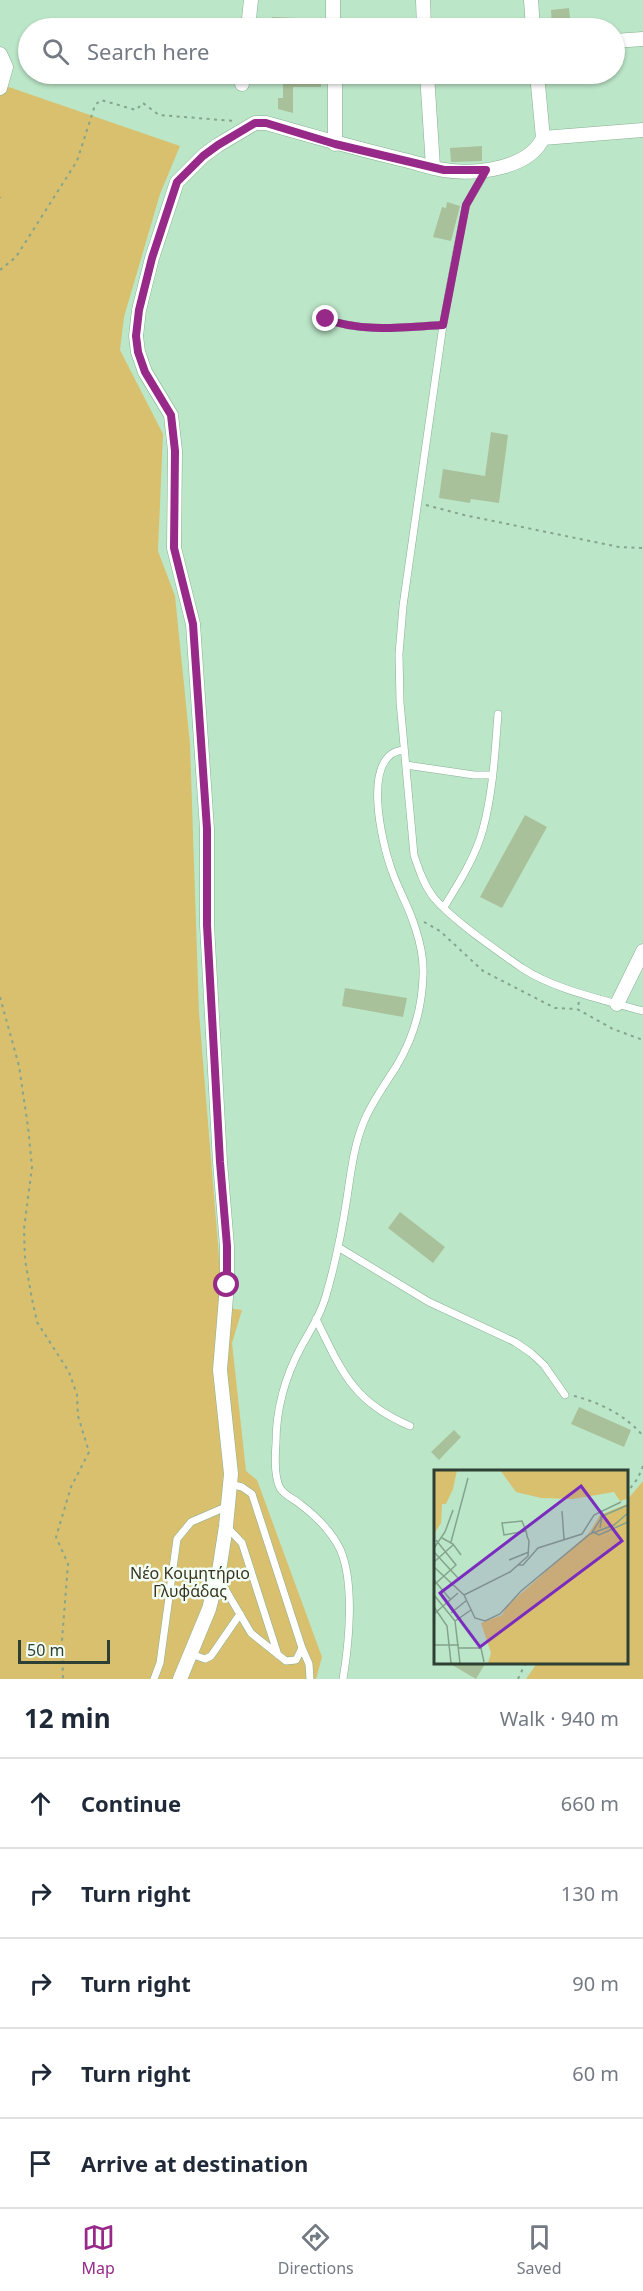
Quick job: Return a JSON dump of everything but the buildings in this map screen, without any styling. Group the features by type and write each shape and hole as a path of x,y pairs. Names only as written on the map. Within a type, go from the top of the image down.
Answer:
{"street":[{"path":"249,18 251,0"},
{"path":"333,0 333,18"},
{"path":"423,0 424,18"},
{"path":"531,0 532,18"},
{"path":"625,40 643,39"},
{"path":"0,54 6,67 0,88"},
{"path":"335,84 335,144"},
{"path":"428,84 433,167"},
{"path":"180,1679 209,1609 218,1576 226,1526 231,1474 220,1371 227,1246 219,1150 207,925 207,829 193,624 174,548 175,451 171,415 145,372 138,352 136,336 139,310 152,258 177,182 203,156 255,123 266,123 335,144 444,170 486,170 516,162 531,155 539,147 543,138 538,84"},
{"path":"543,138 643,130"},
{"path":"616,1004 643,951"}],"lane":[{"path":"486,170 466,205 443,325 417,503 399,654 404,750 414,855 421,876 434,897 503,955 531,974 582,993 643,1011"},
{"path":"326,319 343,325 370,328 443,325"},
{"path":"444,907 460,882 483,831 490,802 498,714"},
{"path":"343,1679 350,1616 345,1564 339,1548 322,1524 281,1490 277,1479 276,1443 281,1394 327,1294 357,1142 375,1099 409,1043 421,1002 422,957 412,920 391,870 377,795 378,776 383,762 390,754 404,750"},
{"path":"406,765 474,775 492,775"},
{"path":"338,1247 429,1302 515,1342 544,1365 565,1395"},
{"path":"316,1319 347,1380 366,1401 392,1419 411,1426"},
{"path":"230,1484 242,1487 252,1494 309,1664 310,1679"},
{"path":"154,1679 160,1663 177,1539 191,1522 228,1506"},
{"path":"226,1526 242,1543 279,1656"},
{"path":"218,1576 255,1638 291,1662 296,1660 302,1648"},
{"path":"191,1654 205,1659 211,1656 240,1614"}],"path":[{"path":"0,270 16,257 77,161 95,105 101,100 136,110 143,103 159,115 255,123"},
{"path":"417,503 619,547 643,548"},
{"path":"412,920 427,922 440,931 483,971 555,1008 577,1009 613,1029 643,1040"},
{"path":"577,1009 582,993"},
{"path":"0,997 19,1066 29,1137 32,1167 24,1239 32,1299 37,1322 69,1372 77,1395 78,1416 89,1452 71,1487 56,1537 69,1564 62,1640 63,1679"},
{"path":"565,1395 583,1398 604,1407 637,1429 643,1436"},
{"path":"628,1493 643,1466"},
{"path":"518,1679 525,1664"}],"green space":[{"name":"Νέο Κοιμητήριο Γλυφάδας","path":"0,84 180,146 160,194 124,317 120,350 163,434 158,551 175,596 190,744 199,1013 223,1305 242,1310 232,1343 246,1471 257,1480 322,1657 316,1679 0,1679"},
{"path":"643,1481 643,1679 526,1679 536,1664 628,1664 628,1499"}],"route":[{"path":"227,1285 227,1246 207,925 207,829 193,624 174,548 175,451 171,415 145,372 138,352 136,336 139,310 152,258 177,182 203,156 255,123 266,123 335,144 444,170 486,170 466,205 443,325 370,328 343,325 326,319"}]}
